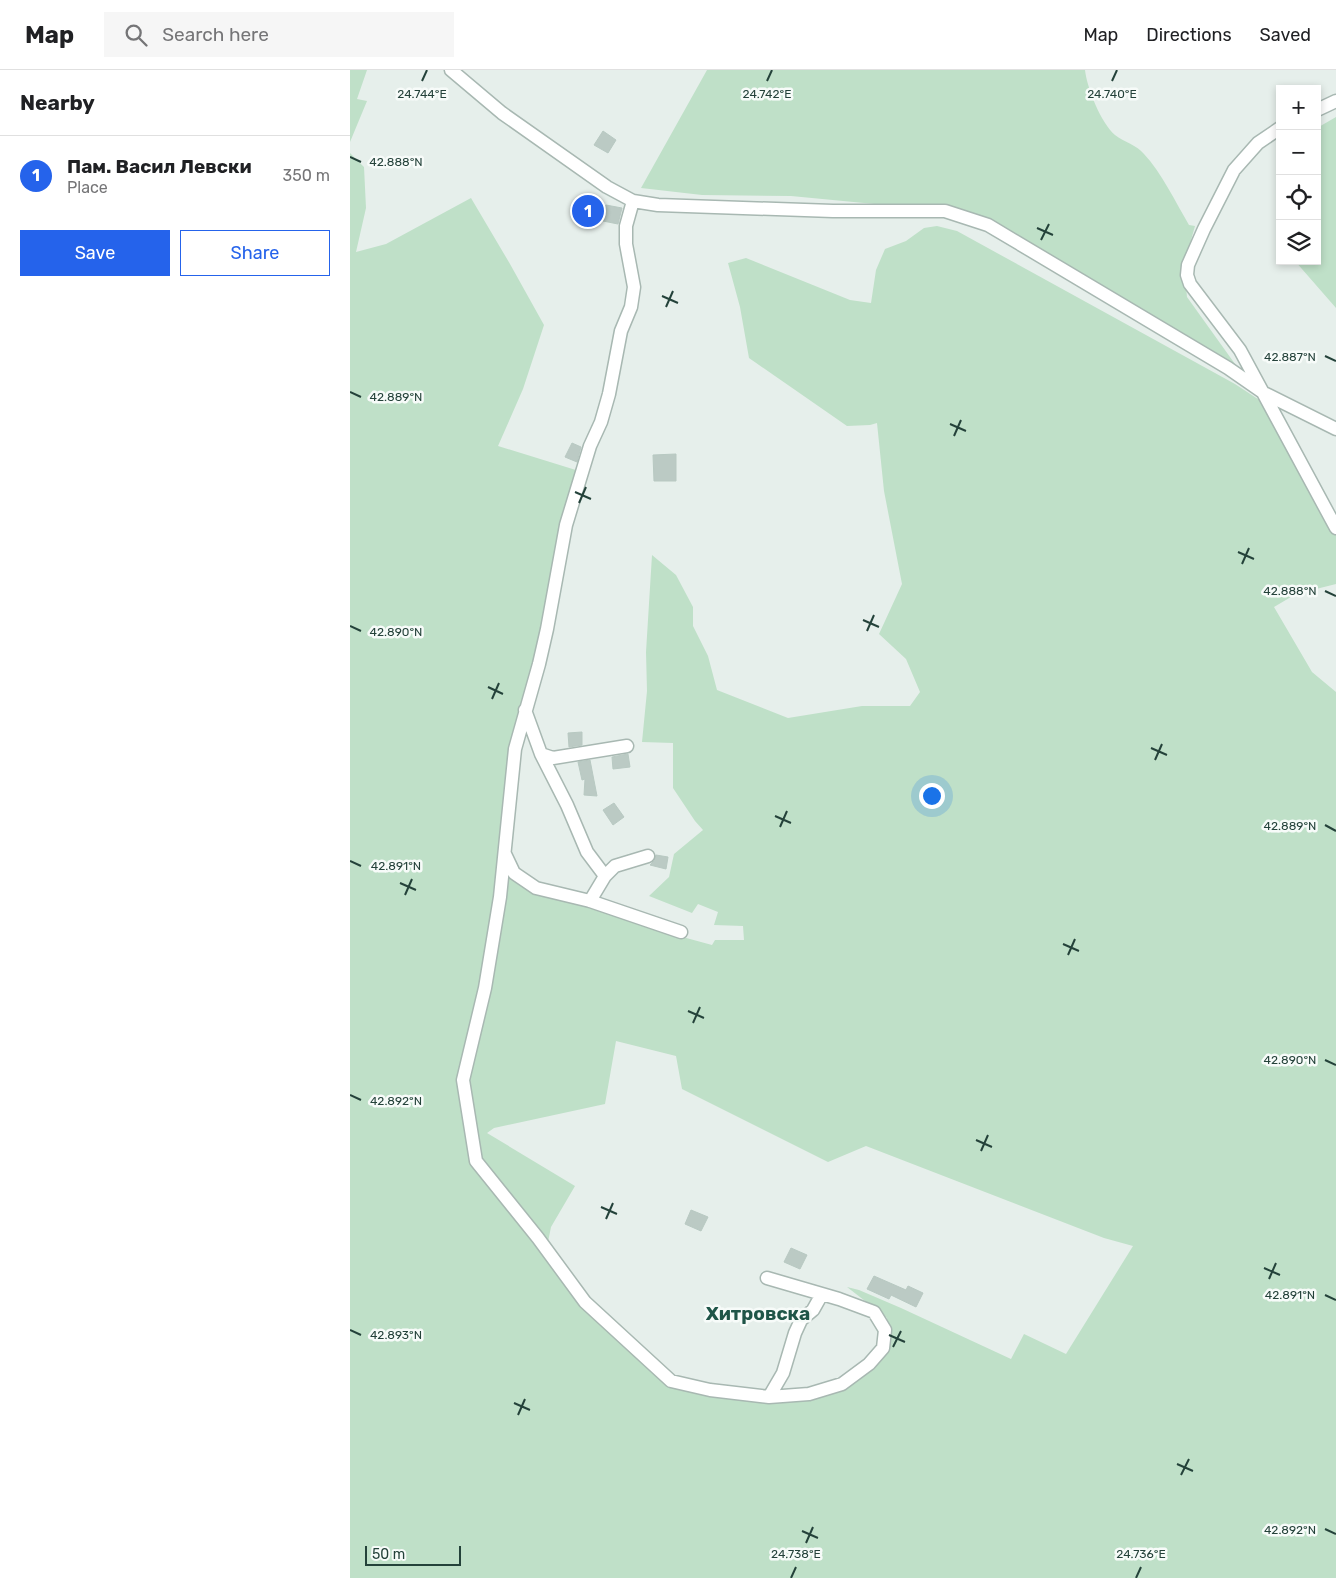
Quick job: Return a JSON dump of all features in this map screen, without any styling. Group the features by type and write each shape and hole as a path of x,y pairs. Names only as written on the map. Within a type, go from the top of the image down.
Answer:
{"street":[{"path":"451,70 502,113 607,187 633,201 658,205 825,211 945,211 988,225 1228,368 1264,393 1336,429"},
{"path":"1321,108 1336,101"},
{"path":"1277,130 1258,144 1234,170 1204,229 1188,266 1187,275 1190,284 1240,350 1336,528"},
{"path":"633,201 626,226 626,244 634,287 631,307 621,331 611,385 601,422 590,446 566,525 547,629 515,749 505,854 485,988 463,1080 476,1161 538,1238 584,1302 671,1381 710,1390 770,1397 809,1394 842,1384 869,1364 883,1348 885,1330 874,1312 767,1278"},
{"path":"526,710 540,754 567,805 586,852 604,876"},
{"path":"540,754 553,758 627,746"},
{"path":"505,854 514,873 536,888 590,900 680,932"},
{"path":"590,900 604,876 615,866 648,856"},
{"path":"770,1397 783,1373 795,1333 801,1320 814,1310 822,1294"}],"green space":[{"path":"350,70 367,70 357,99 367,101 350,142"},
{"path":"707,70 1085,70 1092,95 1100,114 1110,130 1144,154 1162,179 1189,225 1195,226 1184,265 1187,297 1235,364 1225,363 989,218 937,210 791,196 702,195 641,188"},
{"path":"1336,117 1336,308 1298,265 1321,265 1321,126"},
{"path":"350,153 364,167 366,208 356,252 386,244 471,198 544,325 523,389 498,446 579,471 519,728 482,1012 488,1006 509,870 531,890 600,908 679,936 712,945 715,940 744,940 743,926 714,925 718,912 698,904 692,913 649,896 669,877 674,854 703,830 673,788 673,743 642,742 647,691 646,652 652,555 676,575 693,607 693,626 708,656 717,690 788,718 862,706 910,706 920,692 906,659 879,634 902,584 884,491 877,423 847,426 749,358 740,307 728,263 746,258 850,300 871,303 876,270 885,249 906,241 924,228 937,226 957,231 1235,384 1267,405 1336,530 1336,584 1296,594 1274,607 1312,672 1336,692 1336,1578 350,1578","holes":["616,1041 676,1056 682,1089 828,1162 866,1146 1104,1238 1133,1246 1066,1354 1024,1334 1011,1359 901,1308 859,1290 847,1287 887,1318 887,1333 875,1357 828,1391 744,1396 654,1371 547,1247 551,1227 575,1186 487,1133 494,1128 605,1104"]}],"building":[{"path":"603,131 616,140 608,153 594,145"},
{"path":"606,205 622,208 618,224 603,221"},
{"path":"572,443 581,447 577,462 565,457"},
{"path":"676,454 676,481 654,481 653,455"},
{"path":"582,732 582,745 569,747 568,733"},
{"path":"628,754 630,767 613,769 612,757"},
{"path":"590,760 597,796 584,795 585,779 582,780 578,762"},
{"path":"614,803 624,817 613,825 603,810"},
{"path":"656,855 668,857 666,869 650,865"},
{"path":"691,1210 708,1217 701,1231 685,1224"},
{"path":"791,1248 807,1255 800,1269 784,1262"},
{"path":"874,1276 906,1290 908,1286 923,1293 916,1307 891,1295 889,1299 867,1289"}],"place":[{"name":"Пам. Васил Левски","path":"588,211"}],"district":[{"name":"Хитровска","path":"758,1313"}]}
